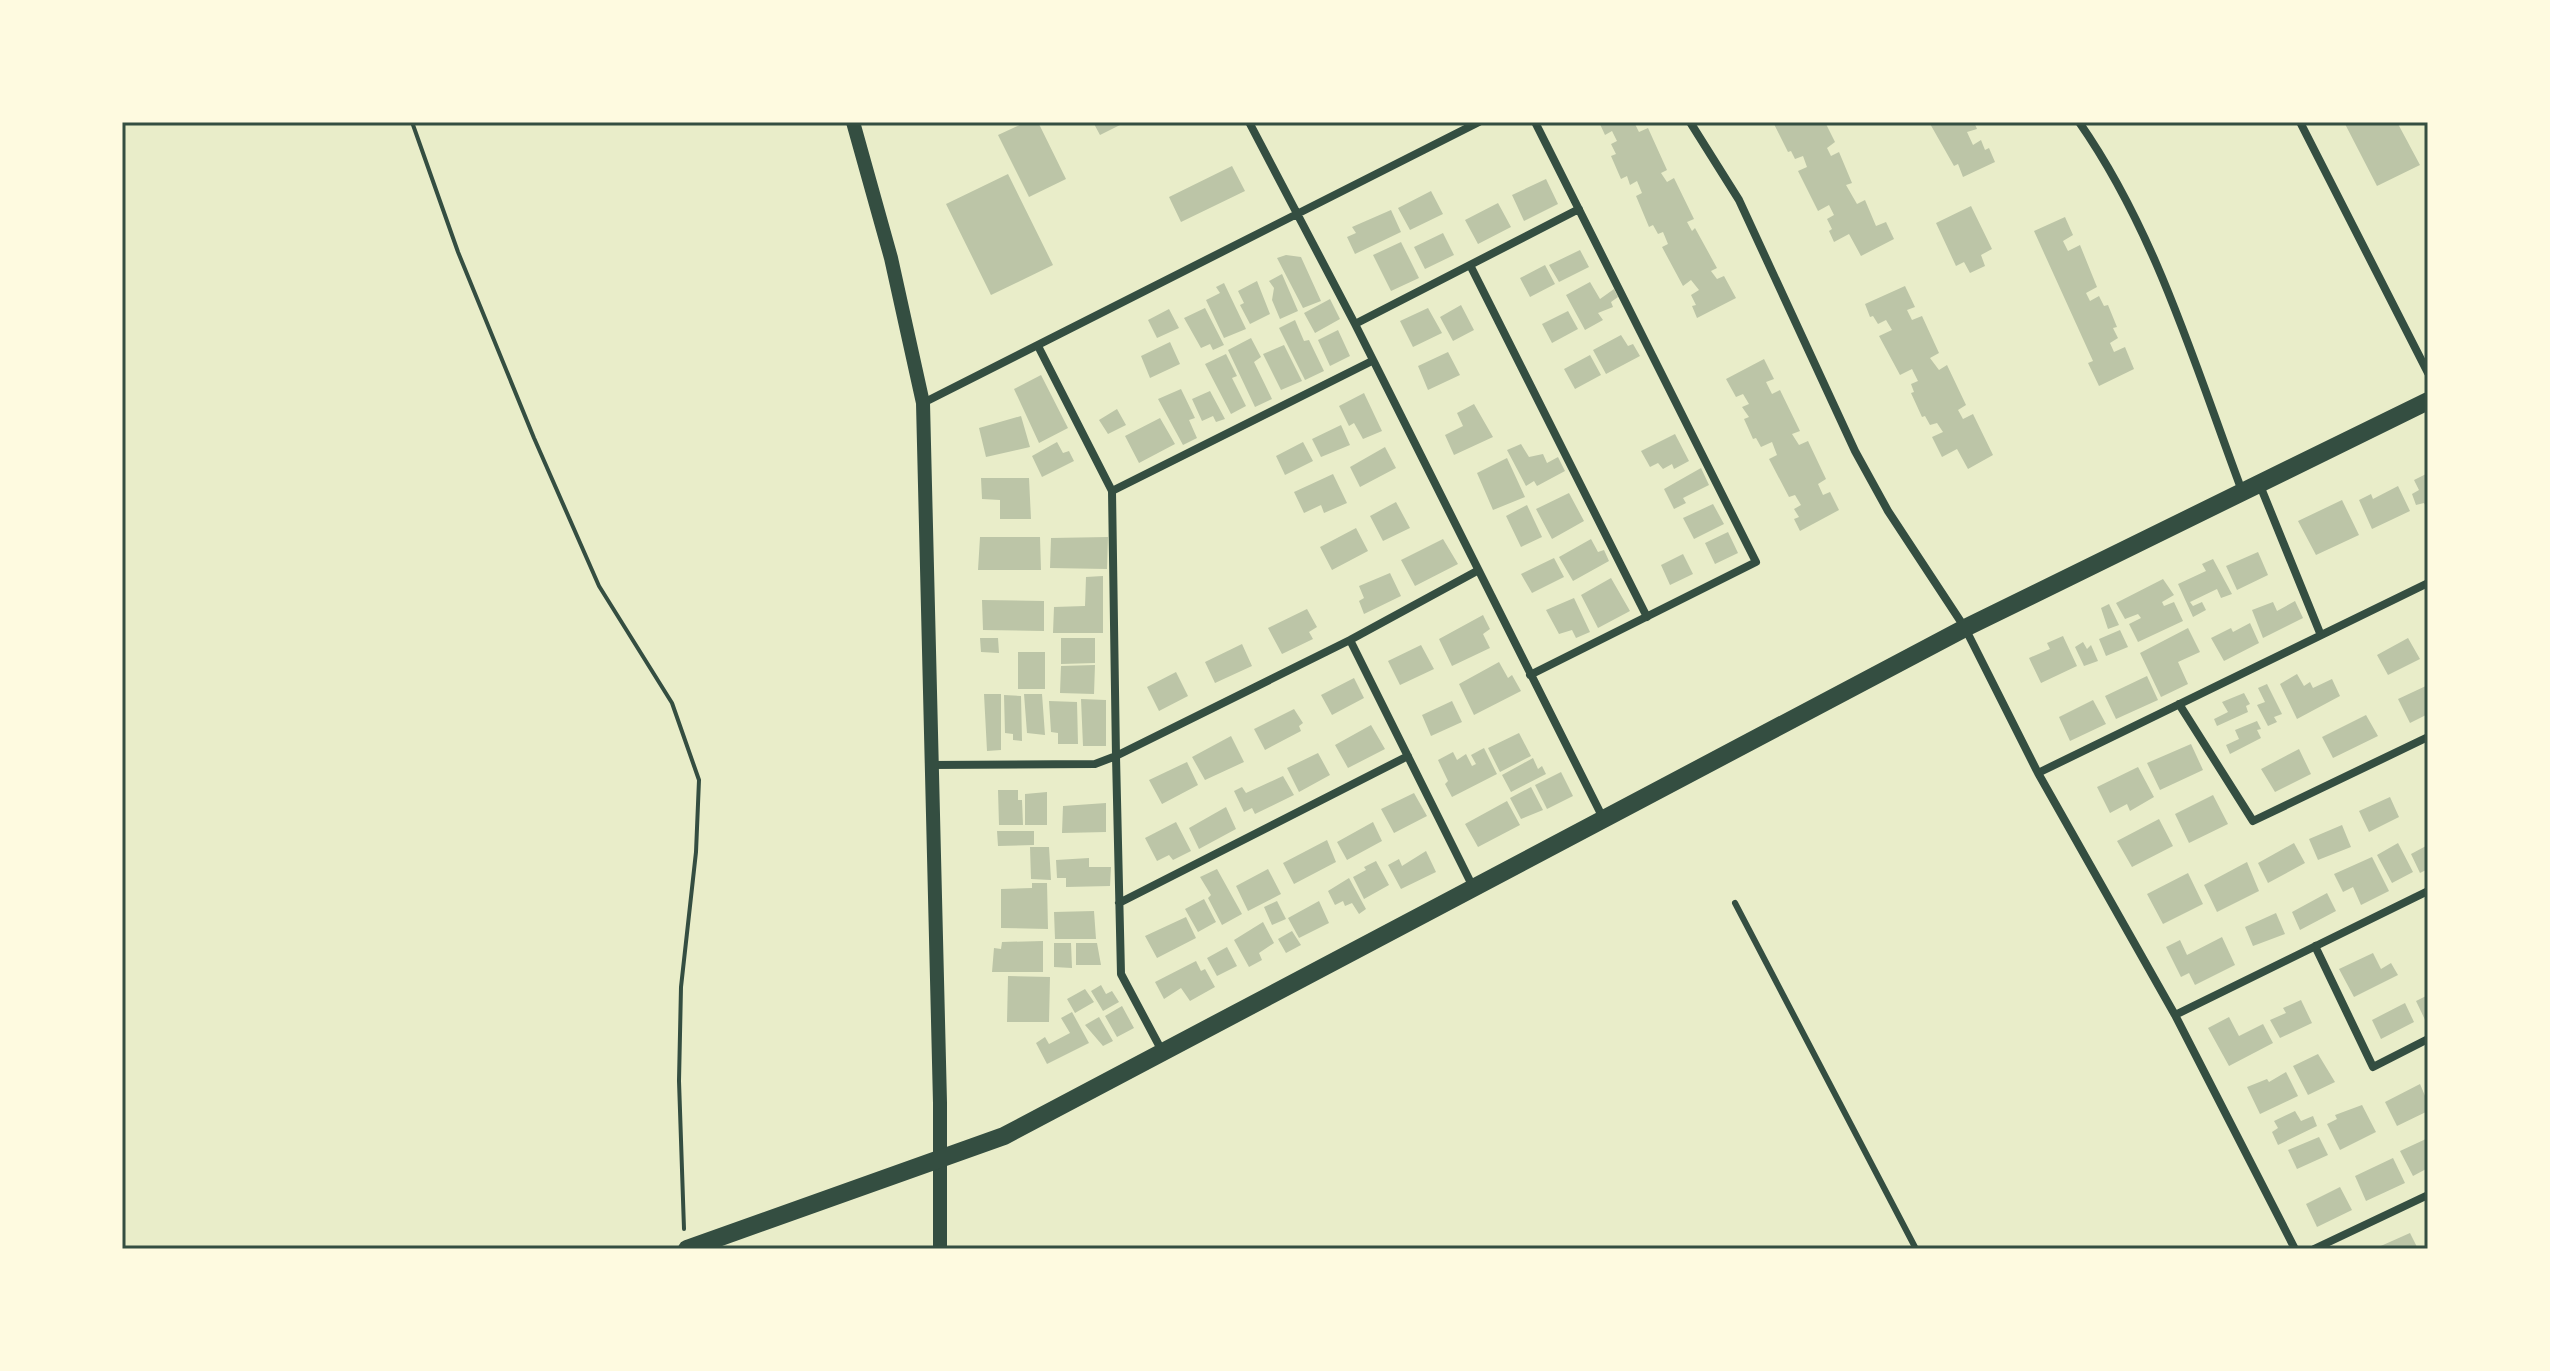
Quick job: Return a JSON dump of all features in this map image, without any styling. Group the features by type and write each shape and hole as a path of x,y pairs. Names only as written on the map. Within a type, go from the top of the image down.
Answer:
{"main road":[{"path":"687,1249 1004,1136 1965,628 2428,401"}],"street":[{"path":"853,122 891,258 923,403 941,1157 940,1249"},
{"path":"1249,122 1355,324 1603,818"},
{"path":"923,403 1479,122"},
{"path":"1530,675 1756,562 1535,122"},
{"path":"1690,122 1739,200 1855,451 1888,511 1965,628 2038,773 2175,1015 2295,1249"},
{"path":"2079,122 2105,161 2142,232 2250,487 2320,633"},
{"path":"2300,122 2428,373"},
{"path":"1355,324 1579,209"},
{"path":"1470,265 1647,617"},
{"path":"1038,346 1112,491 1121,974 1162,1051"},
{"path":"1112,491 1372,361"},
{"path":"931,765 1095,764 1350,640 1477,571"},
{"path":"2038,773 2428,583"},
{"path":"1350,640 1473,887"},
{"path":"2179,704 2253,821 2428,737"},
{"path":"1119,903 1408,756"},
{"path":"2175,1015 2428,891"},
{"path":"2315,946 2373,1067 2428,1039"},
{"path":"2314,1249 2428,1195"}],"lane":[{"path":"1735,903 1916,1249"}],"path":[{"path":"412,122 458,252 534,438 599,586 672,703 699,780 696,852 681,987 679,1081 684,1230"}],"building":[{"path":"1026,122 1038,122 1066,179 1029,197 998,135"},
{"path":"1093,122 1126,122 1100,135"},
{"path":"1599,122 1634,122 1639,132 1648,128 1667,170 1661,173 1667,182 1674,178 1694,219 1687,222 1692,231 1695,228 1717,268 1711,271 1717,279 1724,276 1736,298 1697,318 1691,295 1699,290 1691,280 1683,286 1662,247 1668,244 1663,232 1658,234 1653,225 1649,227 1636,196 1642,193 1637,181 1630,185 1627,176 1621,179 1611,156 1616,154 1611,144 1617,141 1612,131 1605,135"},
{"path":"1773,122 1825,122 1835,142 1827,148 1831,156 1839,152 1852,183 1846,185 1857,204 1865,200 1876,226 1886,222 1894,239 1861,256 1849,234 1834,242 1827,219 1834,215 1829,205 1818,211 1798,171 1807,167 1803,156 1795,159 1791,151 1788,152"},
{"path":"1929,122 1974,122 1977,129 1967,132 1973,145 1981,140 1985,150 1989,148 1995,162 1963,177 1958,164 1954,166"},
{"path":"2344,122 2397,122 2420,165 2377,186"},
{"path":"1232,166 1245,191 1181,222 1169,197"},
{"path":"1008,174 1053,265 991,295 946,204"},
{"path":"1546,179 1558,204 1524,221 1512,195"},
{"path":"1431,191 1443,214 1410,230 1398,208"},
{"path":"1498,203 1511,227 1478,244 1465,220"},
{"path":"1971,206 1992,249 1981,255 1985,266 1970,273 1964,262 1956,266 1936,223"},
{"path":"1391,210 1401,232 1355,254 1347,237 1356,233 1352,227"},
{"path":"2065,217 2073,235 2063,241 2068,251 2080,245 2097,287 2086,293 2090,301 2099,296 2104,306 2108,305 2118,338 2110,343 2114,352 2125,347 2134,369 2099,386 2088,363 2093,361 2034,231"},
{"path":"1443,233 1454,255 1425,269 1414,247"},
{"path":"1401,242 1419,278 1391,291 1373,255"},
{"path":"1580,250 1589,267 1559,282 1549,265"},
{"path":"1286,255 1301,257 1321,301 1303,308 1277,258"},
{"path":"1545,265 1555,284 1530,297 1520,278"},
{"path":"1282,274 1298,311 1280,319 1272,300 1274,288 1269,281"},
{"path":"1257,281 1270,314 1250,324 1240,305 1244,303 1238,291"},
{"path":"1590,282 1600,299 1614,289 1618,297 1611,302 1613,307 1598,313 1603,320 1585,330 1566,295"},
{"path":"1224,283 1246,329 1224,338 1206,300 1220,293 1216,287"},
{"path":"1905,286 1915,307 1907,310 1912,320 1922,316 1939,353 1930,358 1939,370 1947,365 1966,405 1958,410 1963,419 1973,414 1993,455 1968,469 1957,449 1942,457 1932,437 1943,432 1937,423 1930,425 1925,416 1922,417 1911,393 1914,392 1911,384 1918,381 1912,369 1900,375 1879,336 1892,330 1886,320 1878,324 1873,316 1870,317 1865,304"},
{"path":"1330,299 1340,319 1315,333 1304,313"},
{"path":"1461,305 1474,330 1453,341 1440,317"},
{"path":"1205,308 1224,345 1213,350 1210,344 1201,348 1184,318"},
{"path":"1428,308 1442,333 1413,347 1400,321"},
{"path":"1169,309 1179,328 1157,338 1148,320"},
{"path":"1568,311 1578,329 1552,343 1542,324"},
{"path":"1295,320 1304,341 1309,340 1324,371 1305,380 1279,328"},
{"path":"1338,330 1350,356 1330,366 1318,340"},
{"path":"1621,335 1628,346 1633,344 1640,356 1606,374 1593,350"},
{"path":"1251,338 1261,357 1254,362 1272,399 1255,407 1228,350"},
{"path":"1170,342 1180,364 1150,378 1141,356"},
{"path":"1284,345 1302,381 1281,390 1263,354"},
{"path":"1448,352 1460,375 1428,390 1418,366"},
{"path":"1226,354 1237,376 1232,378 1246,406 1231,414 1205,364"},
{"path":"1590,355 1601,375 1575,389 1564,369"},
{"path":"1764,359 1774,379 1766,382 1772,394 1780,390 1800,431 1792,434 1799,445 1808,441 1826,479 1818,484 1823,495 1830,492 1839,510 1800,531 1794,519 1799,517 1794,509 1801,505 1795,495 1789,497 1769,459 1777,455 1772,442 1761,447 1756,438 1753,439 1744,419 1749,417 1742,407 1749,404 1743,394 1736,397 1726,379"},
{"path":"1041,375 1068,428 1039,443 1014,389"},
{"path":"1181,389 1195,418 1189,420 1197,438 1183,445 1158,399"},
{"path":"1210,391 1225,419 1216,422 1213,416 1202,421 1192,399"},
{"path":"1364,393 1382,431 1363,439 1354,423 1349,426 1339,406"},
{"path":"1474,404 1493,437 1454,455 1445,435 1463,426 1457,413"},
{"path":"1117,409 1126,425 1108,434 1099,420"},
{"path":"1021,416 1030,447 986,457 979,428"},
{"path":"1160,418 1175,444 1139,463 1125,436"},
{"path":"1341,425 1350,445 1321,457 1312,439"},
{"path":"1675,434 1689,461 1674,469 1672,464 1663,469 1658,463 1650,467 1641,451"},
{"path":"1057,442 1063,453 1069,451 1074,461 1042,477 1032,456"},
{"path":"1303,442 1313,461 1285,475 1276,456"},
{"path":"1521,444 1529,457 1543,454 1547,463 1558,457 1565,471 1537,486 1534,481 1526,486 1507,450"},
{"path":"1385,447 1396,468 1360,487 1350,467"},
{"path":"1507,458 1525,497 1493,510 1477,473"},
{"path":"1701,468 1709,485 1683,498 1686,503 1674,509 1664,489"},
{"path":"2428,473 2428,510 2424,503 2416,505 2412,494 2419,490 2414,480"},
{"path":"1333,474 1347,503 1324,513 1321,505 1304,513 1294,492"},
{"path":"981,478 1029,478 1031,519 1000,519 1000,500 982,499"},
{"path":"2398,486 2410,511 2372,529 2359,500 2371,494 2373,499"},
{"path":"1569,493 1584,521 1552,539 1536,509"},
{"path":"2342,500 2359,535 2316,555 2298,521"},
{"path":"1396,502 1410,528 1383,541 1370,516"},
{"path":"1713,504 1724,524 1694,539 1683,518"},
{"path":"1527,505 1542,537 1521,547 1506,516"},
{"path":"1356,528 1368,551 1332,570 1320,547"},
{"path":"1728,532 1738,553 1715,564 1705,543"},
{"path":"980,537 1040,537 1041,570 978,570"},
{"path":"1108,537 1107,569 1050,568 1051,538"},
{"path":"1443,539 1458,564 1415,586 1401,560"},
{"path":"1591,539 1598,552 1604,550 1609,561 1573,581 1559,557"},
{"path":"2258,552 2268,575 2237,590 2226,566"},
{"path":"1683,554 1693,574 1670,585 1661,565"},
{"path":"1554,558 1564,577 1532,593 1521,574"},
{"path":"2213,559 2232,594 2221,598 2217,589 2190,602 2193,606 2202,602 2206,610 2193,617 2178,584 2206,571 2202,564"},
{"path":"1390,573 1401,596 1364,614 1359,601 1364,598 1359,586"},
{"path":"1103,576 1103,633 1053,633 1054,607 1085,606 1086,577"},
{"path":"1611,578 1630,611 1598,628 1581,595"},
{"path":"2163,579 2174,595 2162,602 2164,606 2174,602 2183,621 2138,642 2129,624 2141,618 2138,614 2125,619 2116,603"},
{"path":"1574,598 1590,632 1576,638 1572,630 1559,634 1546,610"},
{"path":"982,600 1044,601 1044,631 983,630"},
{"path":"2295,601 2303,618 2263,638 2252,610 2273,602 2277,611"},
{"path":"2109,604 2119,625 2108,629 2101,608"},
{"path":"1307,609 1317,627 1309,632 1313,639 1282,654 1268,628"},
{"path":"1483,615 1490,629 1483,634 1490,648 1452,666 1439,639"},
{"path":"2250,623 2259,643 2224,661 2211,638"},
{"path":"2188,628 2200,652 2178,662 2188,684 2161,697 2140,653"},
{"path":"2120,630 2128,647 2106,656 2099,639"},
{"path":"2063,636 2077,666 2041,683 2029,658 2050,649 2047,643"},
{"path":"980,638 998,638 999,653 981,652"},
{"path":"1061,638 1095,638 1095,663 1061,664"},
{"path":"2408,638 2420,659 2388,675 2377,655"},
{"path":"2083,642 2087,649 2091,645 2098,661 2084,666 2075,647"},
{"path":"1242,644 1252,666 1215,683 1205,662"},
{"path":"1421,645 1434,669 1400,685 1388,661"},
{"path":"1018,652 1045,652 1045,689 1018,689"},
{"path":"1499,662 1508,678 1512,675 1521,691 1474,715 1459,684"},
{"path":"1095,665 1094,694 1060,693 1061,666"},
{"path":"1176,672 1188,696 1159,711 1147,687"},
{"path":"2297,674 2304,686 2310,682 2313,688 2332,679 2340,696 2297,719 2280,684"},
{"path":"2147,676 2158,700 2116,719 2105,696"},
{"path":"1354,678 1364,698 1332,715 1321,695"},
{"path":"2267,684 2282,714 2274,717 2277,722 2268,726 2257,705 2265,702 2258,688"},
{"path":"2428,685 2428,714 2410,723 2398,699"},
{"path":"2244,693 2250,704 2246,706 2248,712 2217,726 2214,719 2228,712 2222,702"},
{"path":"984,694 1001,694 1001,750 987,751"},
{"path":"1024,694 1042,694 1045,735 1027,733"},
{"path":"1004,695 1021,696 1022,741 1013,740 1013,734 1005,733"},
{"path":"1081,699 1106,700 1106,746 1083,746"},
{"path":"2093,700 2106,724 2070,741 2059,717"},
{"path":"1049,701 1077,702 1078,744 1058,744 1058,733 1051,732"},
{"path":"1452,701 1462,722 1431,736 1422,715"},
{"path":"1294,709 1303,723 1299,726 1301,731 1265,750 1254,729"},
{"path":"2366,715 2378,736 2333,758 2322,737"},
{"path":"2257,721 2261,738 2230,754 2226,745 2239,739 2235,730"},
{"path":"1371,725 1385,749 1348,768 1335,745"},
{"path":"1519,733 1531,756 1500,772 1488,748"},
{"path":"1231,736 1244,762 1205,780 1192,757"},
{"path":"2191,744 2203,770 2160,790 2147,763"},
{"path":"1484,748 1497,774 1452,797 1438,760 1453,752 1457,760 1466,754 1472,766 1476,764 1471,755"},
{"path":"2299,749 2311,774 2275,792 2261,769"},
{"path":"1318,753 1330,775 1299,792 1287,768"},
{"path":"1533,758 1538,769 1542,766 1546,774 1511,792 1502,775"},
{"path":"1187,762 1198,785 1162,804 1149,780"},
{"path":"2138,767 2154,797 2130,811 2127,804 2110,813 2097,787"},
{"path":"1561,772 1573,796 1547,809 1535,785"},
{"path":"1283,776 1294,795 1255,814 1252,808 1244,812 1234,791 1242,787 1246,793"},
{"path":"1531,787 1543,810 1521,819 1510,798"},
{"path":"998,790 1018,790 1018,800 1022,800 1023,825 999,825"},
{"path":"1047,792 1047,825 1025,825 1025,794"},
{"path":"1414,793 1427,816 1394,833 1381,809"},
{"path":"2213,795 2228,824 2189,843 2175,814"},
{"path":"2390,797 2399,817 2369,832 2359,811"},
{"path":"1507,801 1520,825 1478,847 1465,824"},
{"path":"1106,803 1106,832 1062,833 1063,806"},
{"path":"1226,807 1236,829 1199,849 1189,828"},
{"path":"2159,819 2173,846 2132,867 2117,841"},
{"path":"1176,822 1191,851 1173,860 1169,855 1157,861 1145,838"},
{"path":"1373,822 1382,841 1347,860 1337,842"},
{"path":"2342,825 2351,847 2318,860 2309,839"},
{"path":"997,831 1034,831 1034,845 998,846"},
{"path":"1327,840 1336,862 1294,884 1283,863"},
{"path":"2294,843 2305,863 2268,883 2258,863"},
{"path":"2398,843 2413,872 2392,883 2377,855"},
{"path":"2426,846 2428,869 2420,873 2411,854"},
{"path":"1030,847 1049,847 1051,880 1031,879"},
{"path":"1426,851 1436,872 1401,889 1388,865 1399,859 1402,866"},
{"path":"2372,857 2389,891 2361,905 2353,887 2343,892 2334,874"},
{"path":"1089,858 1089,867 1111,867 1110,886 1066,887 1066,878 1057,878 1056,860"},
{"path":"1376,861 1389,885 1364,899 1353,877"},
{"path":"2247,862 2259,891 2217,912 2204,885"},
{"path":"1217,869 1242,914 1222,925 1208,898 1211,895 1200,877"},
{"path":"1268,869 1281,894 1248,911 1236,886"},
{"path":"2188,873 2203,904 2163,924 2147,894"},
{"path":"1349,878 1366,909 1359,914 1352,903 1345,906 1343,901 1335,905 1328,891"},
{"path":"1032,883 1047,883 1048,929 1001,928 1001,889 1032,888"},
{"path":"2327,893 2336,911 2300,930 2292,912"},
{"path":"1204,899 1216,922 1198,932 1185,909"},
{"path":"1277,901 1286,919 1272,925 1264,907"},
{"path":"1319,901 1329,923 1299,938 1288,918"},
{"path":"1094,911 1096,939 1055,939 1054,912"},
{"path":"2276,913 2285,934 2253,946 2245,927"},
{"path":"1186,917 1196,938 1157,958 1145,936"},
{"path":"1263,922 1274,943 1259,953 1262,960 1249,967 1234,940"},
{"path":"1292,931 1301,945 1286,953 1278,939"},
{"path":"2222,937 2235,965 2195,985 2189,973 2181,977 2166,947 2180,940 2187,955"},
{"path":"1043,941 1043,972 992,972 994,948 1001,949 1002,942"},
{"path":"1054,943 1071,943 1072,968 1054,967"},
{"path":"1076,943 1097,943 1101,965 1076,965"},
{"path":"1227,947 1237,966 1217,976 1207,958"},
{"path":"2373,953 2381,969 2391,963 2398,975 2354,997 2339,969"},
{"path":"1196,961 1201,971 1205,969 1215,987 1190,1001 1181,988 1164,999 1155,982"},
{"path":"1008,976 1050,977 1049,1022 1007,1022"},
{"path":"1101,985 1106,994 1112,991 1119,1002 1103,1011 1091,991"},
{"path":"1085,989 1094,1002 1075,1013 1067,999"},
{"path":"2428,995 2428,1026 2416,1001"},
{"path":"2301,1000 2312,1023 2280,1038 2270,1020 2286,1013 2283,1008"},
{"path":"2405,1003 2414,1022 2381,1039 2372,1020"},
{"path":"1122,1006 1134,1028 1117,1037 1105,1016"},
{"path":"1072,1012 1089,1043 1047,1064 1036,1043 1045,1037 1049,1044 1070,1033 1061,1018"},
{"path":"1099,1017 1113,1041 1103,1046 1085,1025"},
{"path":"2229,1017 2239,1036 2263,1024 2273,1043 2229,1066 2208,1028"},
{"path":"2318,1054 2335,1082 2308,1095 2293,1066"},
{"path":"2286,1072 2298,1096 2260,1114 2247,1087 2267,1079 2269,1082"},
{"path":"2420,1084 2428,1111 2397,1126 2385,1102"},
{"path":"2362,1105 2376,1132 2340,1150 2327,1124 2337,1119 2335,1115"},
{"path":"2295,1111 2301,1121 2313,1116 2317,1126 2278,1145 2272,1132 2278,1128 2274,1121"},
{"path":"2319,1137 2328,1155 2297,1169 2288,1150"},
{"path":"2428,1138 2428,1168 2413,1176 2400,1151"},
{"path":"2393,1158 2405,1183 2366,1201 2355,1176"},
{"path":"2340,1187 2352,1210 2317,1227 2306,1204"},
{"path":"2410,1233 2418,1249 2374,1249"}]}
